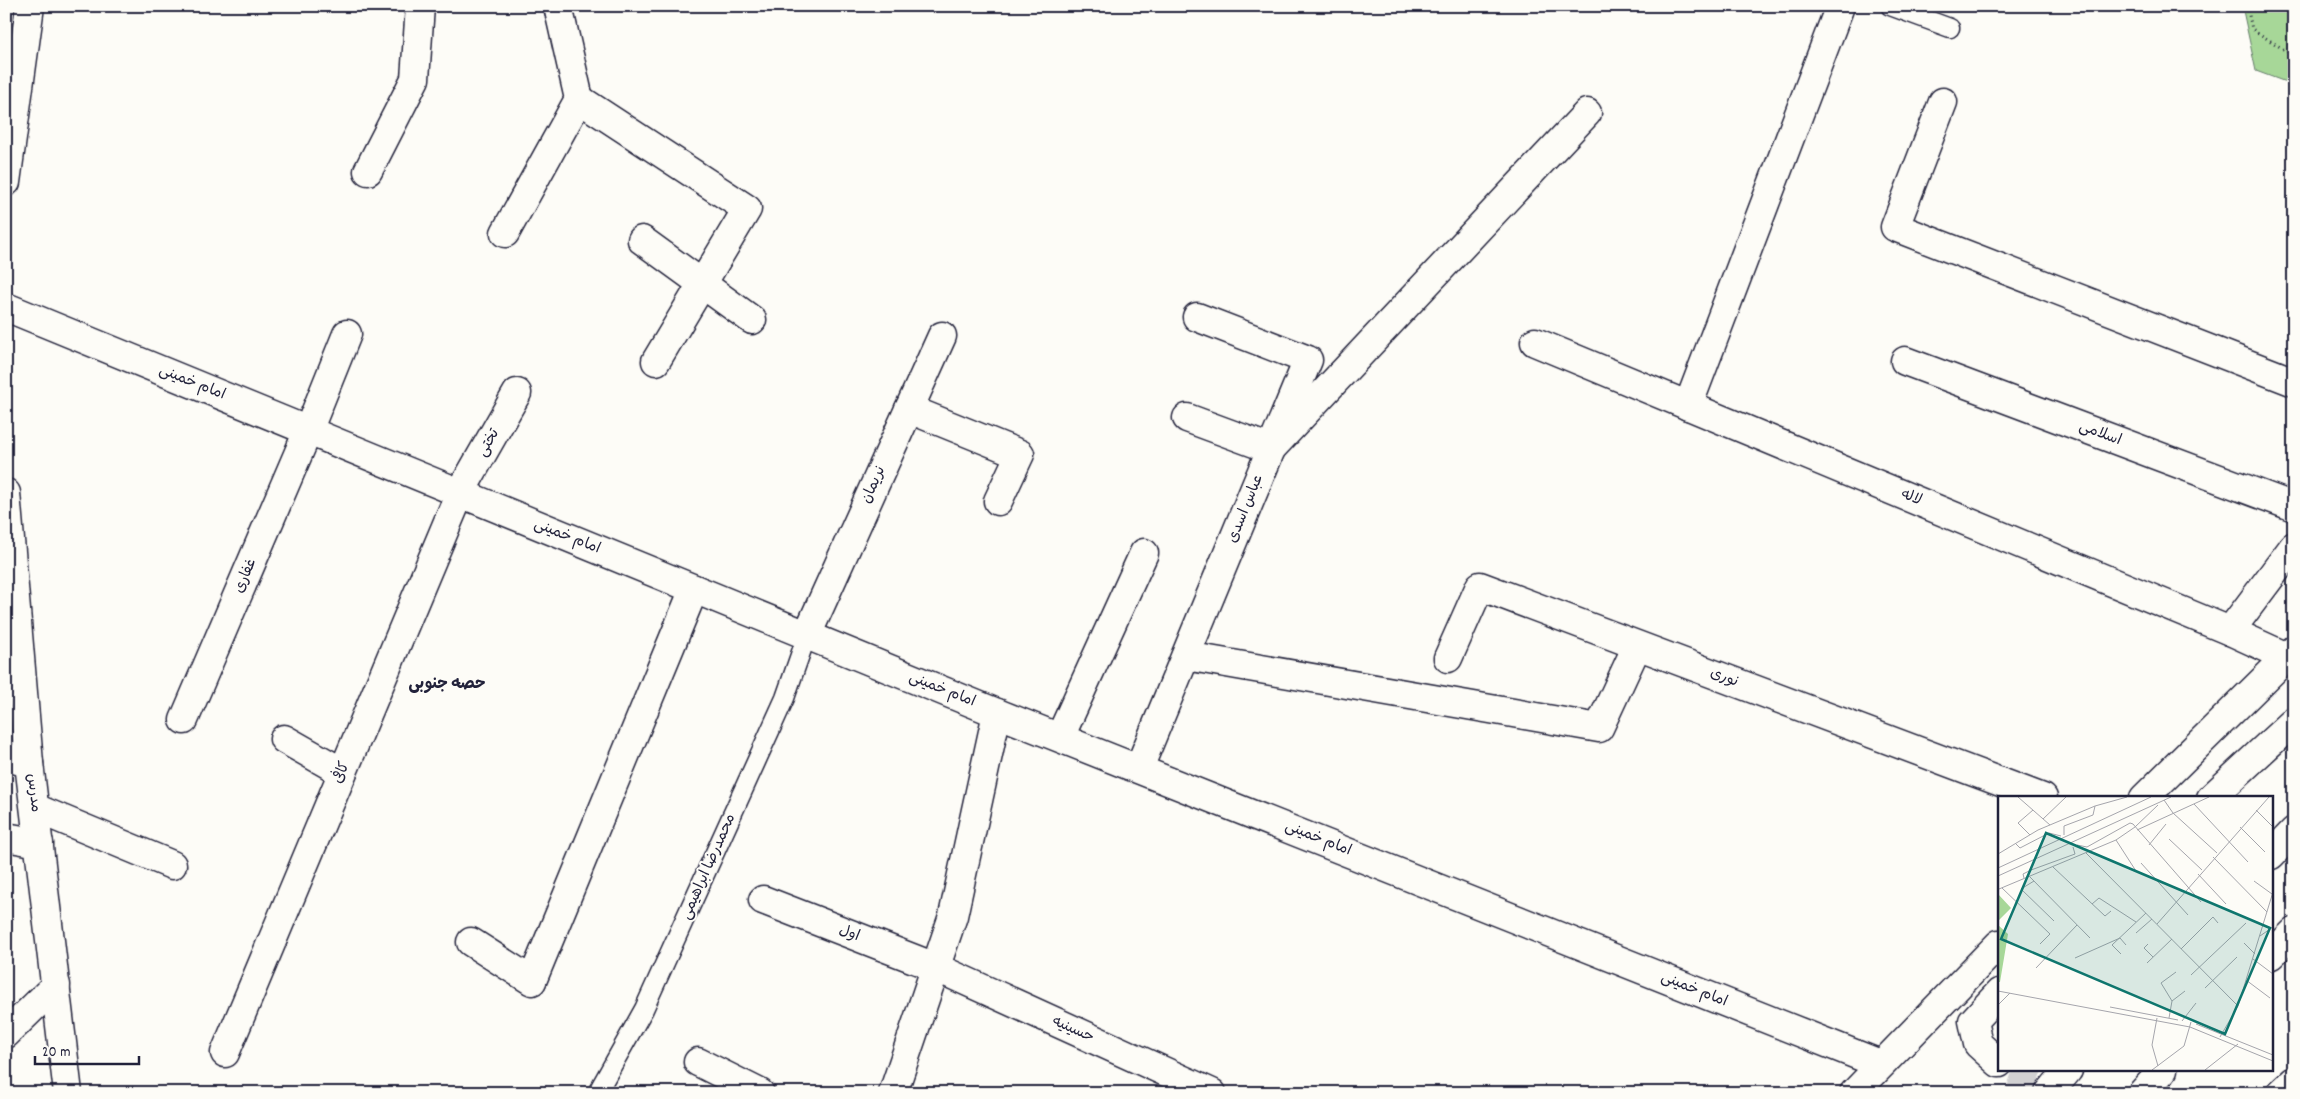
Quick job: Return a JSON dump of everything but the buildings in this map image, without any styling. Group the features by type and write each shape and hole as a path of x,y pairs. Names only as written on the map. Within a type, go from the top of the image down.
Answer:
{"main road":[{"path":"6,182 30,6"},
{"path":"368,171 415,79 420,6"},
{"path":"505,233 579,98 558,6"},
{"path":"1688,406 1840,6"},
{"path":"579,98 747,209 656,361"},
{"path":"1943,102 1894,227 2294,382"},
{"path":"1187,418 1271,449 1587,113"},
{"path":"642,240 752,320"},
{"name":"امام خمینی","path":"6,308 996,712 1880,1064"},
{"name":"عباس اسدی","path":"1139,768 1308,360 1197,317"},
{"name":"غفاری","path":"184,720 308,431 347,334"},
{"name":"نریمان","path":"806,634 942,336"},
{"name":"لاله","path":"1535,342 2230,631 2290,654"},
{"name":"اسلامی","path":"1905,361 2294,507"},
{"name":"تختی","path":"460,493 517,393"},
{"path":"909,409 1020,454 998,501"},
{"name":"مدرس","path":"6,493 18,760 35,808 68,1093"},
{"name":"کافی","path":"225,1053 460,493"},
{"path":"2230,631 2294,546"},
{"path":"1060,737 1144,553"},
{"name":"نوری","path":"1448,658 1480,586 2038,796"},
{"path":"471,942 532,981 694,589"},
{"path":"1186,656 1599,728 1637,646"},
{"path":"2146,796 2290,654"},
{"path":"893,1093 953,916 996,712"},
{"path":"2213,796 2294,721"},
{"path":"284,739 342,772"},
{"path":"35,808 172,866"},
{"path":"2272,854 2294,831"},
{"path":"6,837 39,843"},
{"name":"اول","path":"763,900 935,968"},
{"path":"2272,955 2294,932"},
{"path":"1854,1093 1880,1064 1998,945"},
{"name":"حسینیه","path":"935,968 1212,1093"},
{"path":"6,1034 56,985"},
{"path":"1998,994 1974,1021 1978,1044 1998,1063"},
{"path":"698,1062 760,1093"},
{"path":"2049,1093 2066,1072"},
{"path":"2142,1093 2161,1072"},
{"path":"2281,1093 2294,1081"}],"lane":[{"path":"1890,6 1950,28"},
{"name":"محمدرضا ابراهیمی","path":"597,1093 648,1000 785,698 806,634"}],"path":[{"path":"2247,6 2252,28 2294,56"}],"green space":[{"path":"2242,6 2294,6 2294,85 2256,71"}],"tunnel":[{"path":"2011,1075 2065,1093"}],"district":[{"name":"حصه جنوبی","path":"447,684"}]}
